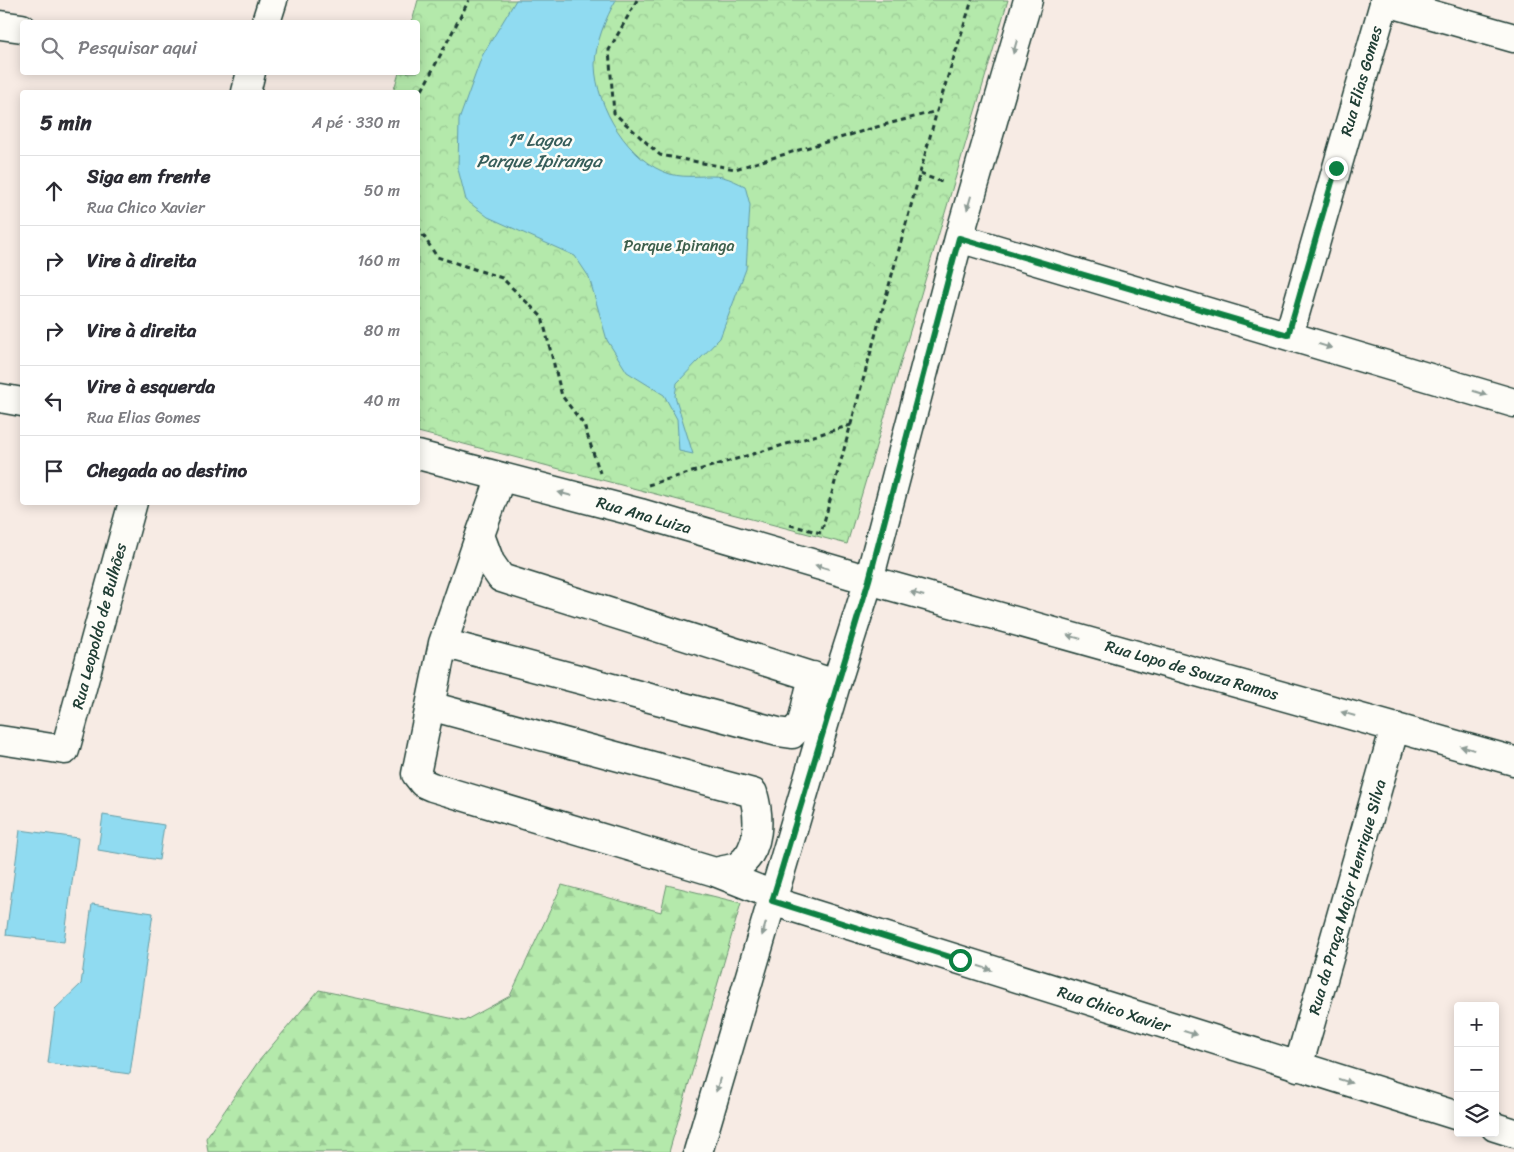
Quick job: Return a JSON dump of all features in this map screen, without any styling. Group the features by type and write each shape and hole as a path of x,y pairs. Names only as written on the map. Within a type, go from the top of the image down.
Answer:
{"street":[{"path":"267,20 272,0"},
{"path":"443,643 778,732 792,734 802,723 825,680 869,580 959,238 1028,0"},
{"path":"1385,0 1514,38"},
{"name":"Rua Elias Gomes","path":"1288,335 1385,0"},
{"path":"0,25 20,28"},
{"path":"246,90 250,75"},
{"path":"959,238 1514,403"},
{"path":"0,398 20,402"},
{"name":"Rua Ana Luiza","path":"420,456 640,513 869,580"},
{"name":"Rua Chico Xavier","path":"501,477 443,643 416,774 423,783 715,872 772,898 1298,1067 1454,1115"},
{"name":"Rua Leopoldo de Bulhões","path":"0,740 65,750 132,505"},
{"path":"480,535 490,562 501,578 825,680"},
{"name":"Rua Lopo de Souza Ramos","path":"869,580 1514,761"},
{"path":"698,1152 772,898 825,680"},
{"path":"430,706 753,793 758,810 753,850 737,866 715,872"},
{"name":"Rua da Praça Major Henrique Silva","path":"1298,1067 1396,727"},
{"path":"1499,1128 1514,1132"}],"path":[{"path":"420,94 469,0"},
{"path":"637,0 609,50 614,112 660,155 735,170 880,126 938,111"},
{"path":"784,523 821,533 938,111 972,0"},
{"path":"420,229 436,257 502,278 542,318 562,396 584,425 602,478"},
{"path":"654,488 645,486 706,466 809,439 851,425"}],"green space":[{"name":"Parque Ipiranga","path":"418,0 1008,0 847,544 420,433 420,90 394,90 398,75 420,75 420,20 413,20"},
{"path":"562,885 661,912 667,885 741,903 669,1152 208,1152 206,1138 258,1062 319,990 464,1021 510,996"}],"water":[{"name":"1ª Lagoa Parque Ipiranga","path":"516,0 616,0 608,14 602,31 595,57 595,65 601,98 608,115 618,131 641,158 655,168 677,175 723,177 745,186 750,205 746,269 720,338 677,383 675,396 693,454 679,451 677,419 664,395 627,372 607,340 589,277 575,256 488,217 466,200 458,169 459,120 482,56"},
{"path":"103,815 164,825 159,860 98,850"},
{"path":"20,830 78,838 64,942 6,935"},
{"path":"92,904 153,913 130,1074 48,1063 55,1009 81,984"}],"route":[{"path":"960,960 772,901 821,741 836,684 869,580 959,238 1288,335 1336,168"}]}
